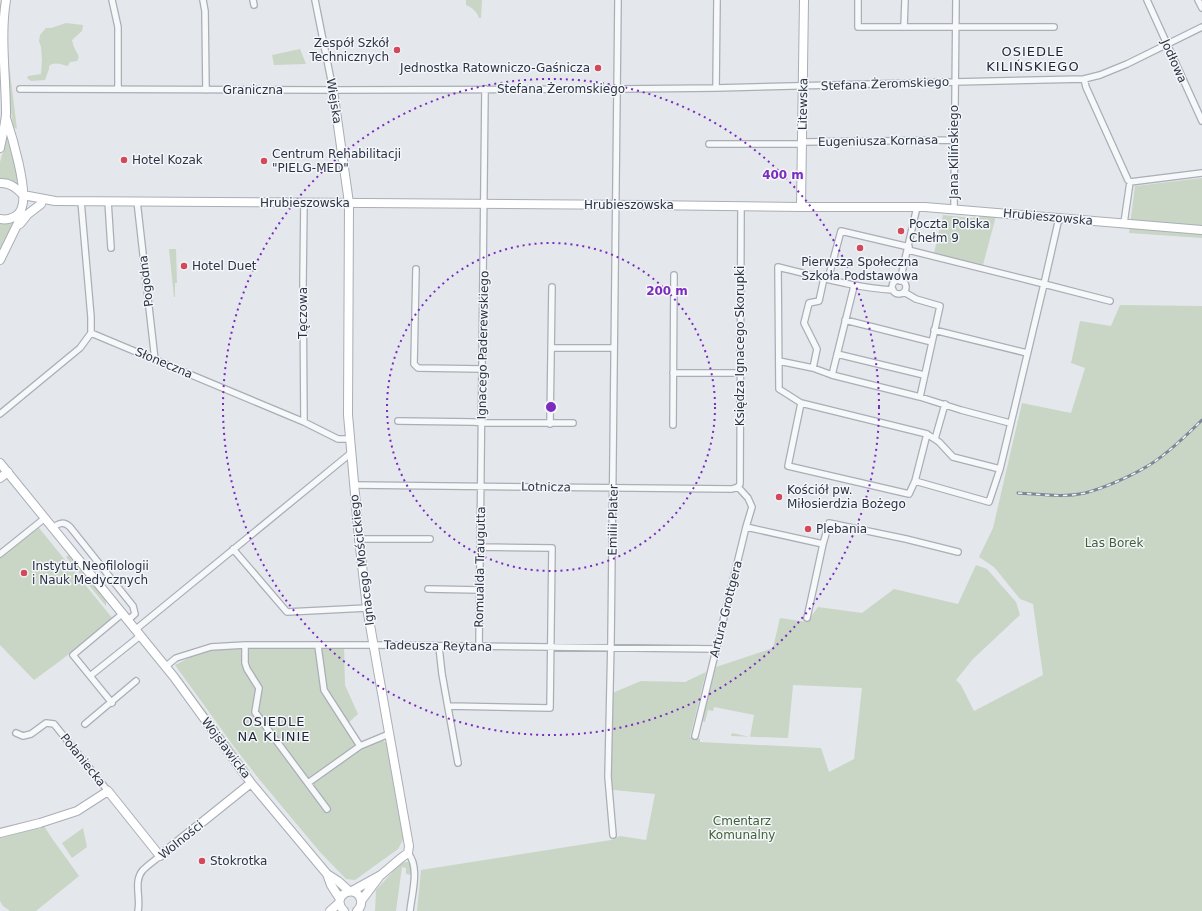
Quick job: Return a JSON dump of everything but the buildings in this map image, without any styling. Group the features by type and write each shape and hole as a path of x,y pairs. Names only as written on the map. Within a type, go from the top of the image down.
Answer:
{"street":[{"path":"0,219 11,219 16,216 23,203 22,183 6,115 1,28 6,0"},
{"path":"113,0 118,28 118,89"},
{"path":"203,0 205,11 206,90"},
{"name":"Wiejska","path":"315,0 333,90 349,203"},
{"name":"Emilii Plater","path":"613,835 608,777 617,204 618,0"},
{"path":"716,88 717,0"},
{"name":"Litewska","path":"802,207 804,0"},
{"path":"858,0 858,27 1054,27"},
{"path":"904,27 905,0"},
{"name":"Jana Kilińskiego","path":"954,209 954,82 956,0"},
{"name":"Jodłowa","path":"1147,0 1202,121"},
{"path":"1198,0 1202,8"},
{"name":"Stefana Żeromskiego","path":"485,89 716,88 1084,80 1100,76 1117,69 1202,27"},
{"path":"1084,80 1130,182 1124,223"},
{"name":"Graniczna","path":"20,89 485,89"},
{"name":"Ignacego Paderewskiego","path":"481,487 485,89"},
{"path":"0,148 6,115"},
{"name":"Eugeniusza Kornasa","path":"709,144 954,140"},
{"path":"1130,182 1202,173"},
{"path":"0,183 12,184 23,195 53,200"},
{"path":"22,183 35,193 53,200"},
{"path":"21,209 53,200"},
{"name":"Hrubieszowska","path":"53,200 918,207 1202,230"},
{"path":"0,414 80,348 91,333 82,201"},
{"path":"108,201 111,248"},
{"name":"Pogodna","path":"137,201 155,360"},
{"name":"Tęczowa","path":"304,203 304,422"},
{"name":"Ignacego Mościckiego","path":"349,203 348,415 351,453 367,608 409,841 408,853 412,857 414,868 410,911"},
{"path":"15,229 28,214 41,204"},
{"name":"Księdza Ignacego Skorupki","path":"738,486 740,484 741,206"},
{"path":"900,281 918,207"},
{"path":"0,260 21,215 21,209"},
{"path":"915,481 989,502 1000,468 1059,218"},
{"path":"813,368 817,349 804,323 809,303 819,301 841,231 1110,301"},
{"path":"920,396 940,306 916,299 904,292 898,294 893,290 854,286 778,267 779,389 801,403 927,434 939,442 953,457 1000,468"},
{"path":"416,269 414,364 418,368 482,369"},
{"path":"673,425 674,275"},
{"path":"893,290 894,284 897,281 900,281"},
{"path":"900,281 906,286 904,292"},
{"path":"832,375 854,286"},
{"path":"550,424 552,287"},
{"path":"845,320 932,342"},
{"path":"934,330 1027,353"},
{"name":"Słoneczna","path":"91,333 304,422 338,439 350,439"},
{"path":"551,348 614,348"},
{"path":"837,354 924,375"},
{"path":"779,361 813,368 832,375 920,396 961,410 1010,423"},
{"path":"673,373 740,374"},
{"path":"801,403 788,466 909,494 915,481 927,434"},
{"path":"935,439 945,404"},
{"path":"398,421 550,424 573,423"},
{"path":"90,676 233,549 351,453"},
{"name":"Wojsławicka","path":"0,463 165,667 251,783 327,874 358,895 361,907"},
{"path":"0,478 8,472"},
{"name":"Lotnicza","path":"354,485 732,489 738,486"},
{"name":"Artura Grottgera","path":"695,736 752,507 748,498 738,486"},
{"name":"Romualda Traugutta","path":"479,647 481,487"},
{"path":"0,554 45,518"},
{"path":"52,528 60,523 65,523 70,527 133,606 135,614 125,617 73,655 112,703"},
{"path":"807,618 829,523 958,552"},
{"path":"746,527 823,544"},
{"path":"359,539 430,539"},
{"path":"448,706 550,708 552,648 552,548 480,547"},
{"path":"233,549 287,612 367,608"},
{"path":"428,589 480,590"},
{"path":"245,645 245,663 259,688 255,712 327,809"},
{"name":"Tadeusza Reytana","path":"165,667 176,658 211,647 245,645 716,649"},
{"path":"318,646 324,690 360,746"},
{"path":"439,647 458,763"},
{"path":"85,724 112,703 136,681"},
{"name":"Połaniecka","path":"16,733 23,736 30,734 46,723 54,724 160,856"},
{"path":"308,782 360,746 389,734"},
{"name":"Wolności","path":"138,911 138,881 143,870 251,783"},
{"name":"Połaniecka","path":"0,833 40,823 77,811 108,791"},
{"path":"330,911 342,896 380,875 408,853"},
{"name":"Wojsławicka","path":"327,874 340,906 344,911"},
{"path":"361,907 380,875"}],"green space":[{"path":"466,0 482,0 481,18 479,18 473,9 466,5"},
{"path":"66,23 83,25 82,31 72,40 78,56 77,61 70,62 68,66 58,64 51,65 49,66 45,80 31,81 27,78 28,76 41,74 42,60 39,41 40,35 46,28 51,28"},
{"path":"300,49 306,64 274,65 272,55"},
{"path":"8,56 17,129 13,127 8,83"},
{"path":"8,134 19,185 9,179 0,179 0,162"},
{"path":"1202,178 1202,238 1129,233 1135,186"},
{"path":"943,215 972,218 984,215 996,216 983,265 934,253"},
{"path":"15,219 0,250 0,222"},
{"path":"169,249 176,249 177,283 175,283 175,297 174,297"},
{"path":"1120,305 1202,306 1202,911 417,911 421,870 611,840 620,836 646,840 655,794 609,790 610,694 641,681 685,682 706,672 690,737 700,739 700,742 821,748 829,772 854,759 862,688 793,685 788,738 750,737 754,715 714,707 713,711 708,710 705,722 702,721 716,667 773,648 780,618 807,622 818,607 862,613 894,589 958,604 976,565 987,569 1016,602 1020,615 973,659 956,680 961,685 974,711 1043,675 1033,604 1020,599 994,567 979,557 993,528 1022,403 1071,413 1085,368 1071,363 1080,321 1111,326"},
{"path":"39,528 113,619 34,680 0,645 0,557"},
{"path":"69,555 106,600 106,606 66,557"},
{"path":"344,645 345,685 358,714 346,725 360,746 383,741 387,743 405,836 398,849 355,880 346,879 320,852 259,779 175,665 211,647"},
{"path":"179,675 250,771 248,772 177,676"},
{"path":"732,733 748,737 731,736"},
{"path":"44,826 79,876 36,911 10,911 3,906 0,901 0,838 39,829"},
{"path":"83,828 87,847 72,858 62,843"},
{"path":"404,862 408,862 410,864 412,875 406,874 406,868 402,867 396,911 375,911 376,890 399,865"}],"railway":[{"path":"1018,493 1068,495 1085,493 1108,485 1132,475 1153,463 1202,420"}],"place":[{"name":"Zespół Szkół Technicznych","path":"397,50"},
{"name":"Jednostka Ratowniczo-Gaśnicza","path":"598,68"},
{"name":"Hotel Kozak","path":"124,160"},
{"name":"Centrum Rehabilitacji \"PIELG-MED\"","path":"264,161"},
{"name":"Poczta Polska Chełm 9","path":"901,231"},
{"name":"Pierwsza Społeczna Szkoła Podstawowa","path":"860,248"},
{"name":"Hotel Duet","path":"184,266"},
{"name":"Kościół pw. Miłosierdzia Bożego","path":"779,497"},
{"name":"Plebania","path":"808,529"},
{"name":"Instytut Neofilologii i Nauk Medycznych","path":"24,573"},
{"name":"Stokrotka","path":"202,861"}],"district":[{"name":"OSIEDLE KILIŃSKIEGO","path":"1033,58"},
{"name":"OSIEDLE NA KLINIE","path":"274,728"}],"park label":[{"name":"Las Borek","path":"1114,543"},
{"name":"Cmentarz Komunalny","path":"742,828"}]}
